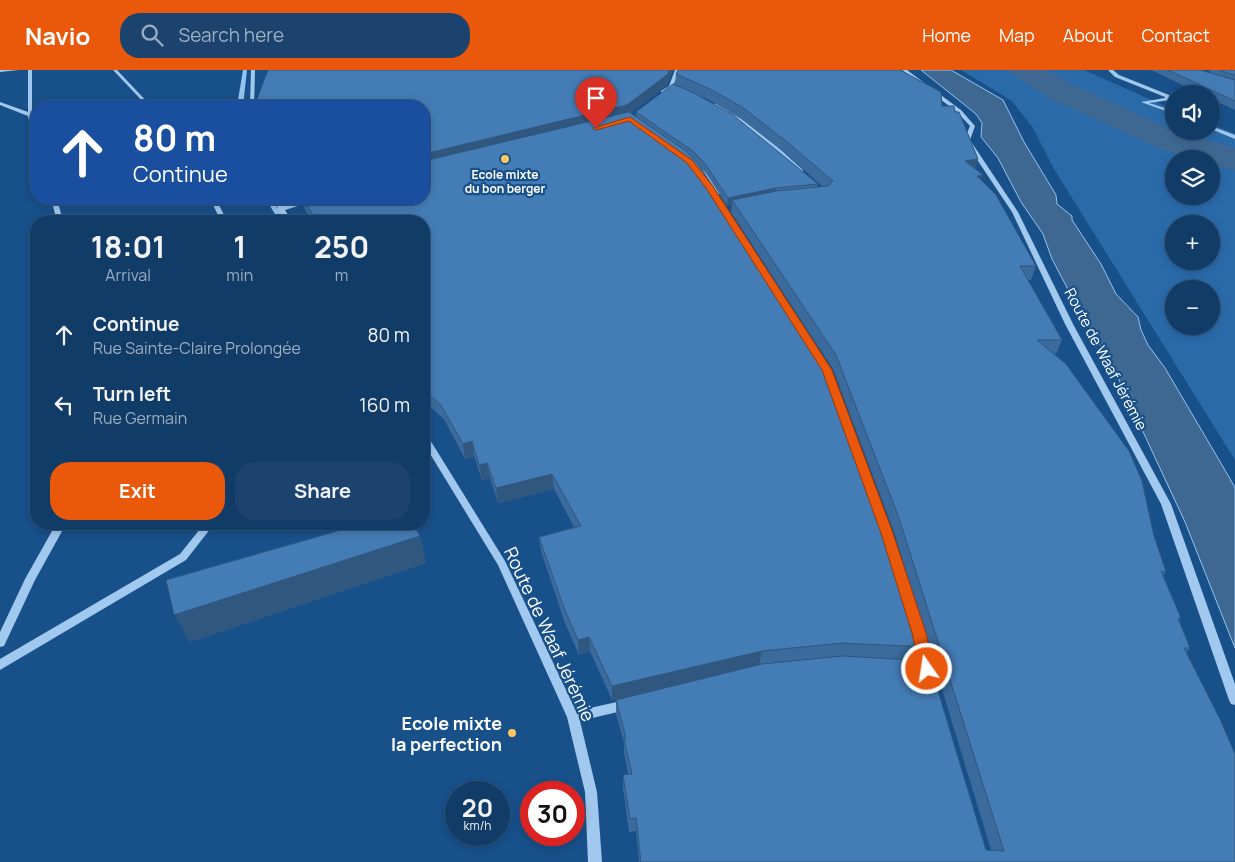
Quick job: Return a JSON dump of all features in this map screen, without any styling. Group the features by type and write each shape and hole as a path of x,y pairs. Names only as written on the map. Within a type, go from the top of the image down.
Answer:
{"street":[{"path":"0,71 17,70"},
{"path":"0,102 30,116 30,70"},
{"path":"115,70 144,100"},
{"path":"252,100 253,70"},
{"path":"657,97 674,88 677,70"},
{"name":"Route de Waaf Jérémie","path":"904,70 959,111 973,126 967,140 1015,212 1070,324 1166,504 1235,700"},
{"path":"1110,70 1117,76 1165,95"},
{"path":"1165,99 1143,102 1165,110"},
{"path":"726,113 742,122 775,150"},
{"path":"1220,131 1235,137"},
{"path":"278,205 284,215"},
{"path":"280,209 295,205"},
{"name":"Route de Waaf Jérémie","path":"430,447 502,564 573,718 591,792 595,862"},
{"path":"0,643 30,579 58,530"},
{"path":"0,665 177,561 205,530"},
{"path":"919,633 925,672"},
{"path":"573,718 638,702"}],"shaded area":[{"path":"921,70 951,70 1003,100 1024,142 1056,195 1057,204 1072,216 1072,220 1101,264 1116,294 1138,317 1141,330 1148,345 1165,368 1235,488 1235,648 1185,522 1112,365 1082,316 1052,259 1043,234 1021,202 998,158 981,137 982,123 976,114"},
{"path":"961,70 1084,70 1165,106 1165,140 1220,140 1220,128 1235,134 1235,460 1054,169 1033,128 1012,101"}],"building":[{"path":"268,70 669,70 668,74 627,105 430,153 430,100 257,100"},
{"path":"678,70 900,70 941,92 942,106 954,106 955,112 959,112 978,159 965,161 983,175 977,176 996,195 1036,266 1020,266 1062,340 1037,340 1066,364 1129,451 1142,481 1154,536 1166,572 1161,571 1181,618 1178,618 1190,648 1184,648 1220,719 1235,754 1235,862 641,862 636,818 630,819 623,775 632,774 624,739 626,738 616,700 762,664 842,656 929,661 986,850 1004,851 899,518 836,355 732,200 777,191 828,186 833,181 742,107 710,89 676,74"},
{"path":"1168,70 1200,70 1235,80 1235,101 1220,94 1220,85 1200,85"},
{"path":"1218,70 1235,70 1235,75"},
{"path":"673,84 694,93 733,115 818,184 776,188 728,198 706,165 693,151 636,112"},
{"path":"629,112 686,151 699,165 824,357 885,519 925,647 842,643 762,651 612,686 589,637 578,640 564,608 539,537 581,526 552,474 496,488 487,463 479,465 472,441 463,444 441,405 430,395 430,215 313,215 307,205 430,205 430,160"},
{"path":"341,530 416,530 420,536 174,615 166,580"}],"waterway":[{"path":"241,100 245,70"},
{"path":"1025,70 1058,90 1173,142 1235,159"},
{"path":"716,105 747,122 801,171"},
{"path":"699,168 720,193"},
{"path":"273,205 278,215"}],"place":[{"name":"Ecole mixte du bon berger","path":"505,159"},
{"name":"Ecole mixte la perfection","path":"512,733"}],"route":[{"path":"596,128 630,119 689,162 702,175 800,332 827,370 853,436 887,533 919,633 927,669"}]}
